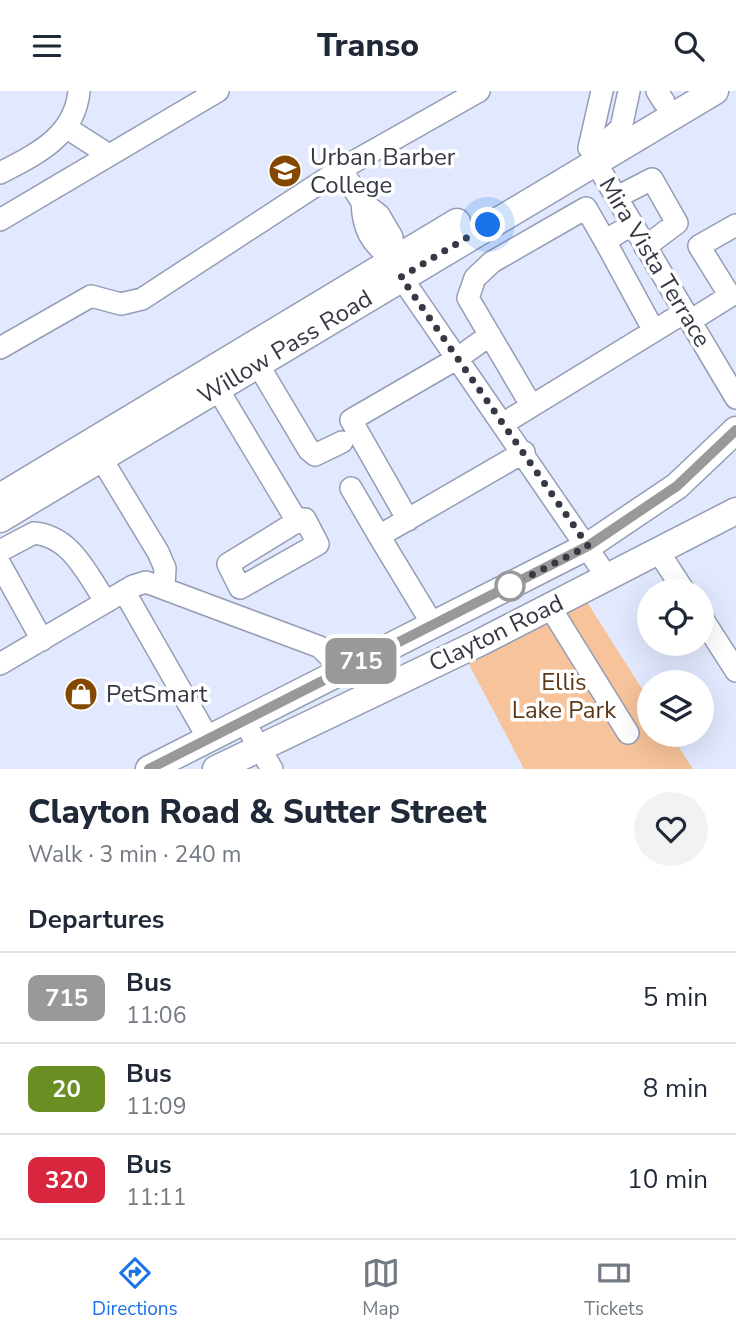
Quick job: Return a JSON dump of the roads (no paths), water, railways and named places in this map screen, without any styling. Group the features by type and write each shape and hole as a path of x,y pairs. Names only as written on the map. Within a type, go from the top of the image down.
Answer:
{"main road":[{"name":"Willow Pass Road","path":"0,519 257,363 524,182 588,161 715,91"},
{"name":"Willow Pass Road","path":"588,161 621,128 667,95"},
{"name":"Willow Pass Road","path":"0,497 397,268"},
{"name":"Clayton Road","path":"149,769 588,546 677,486 736,430"},
{"name":"Clayton Road","path":"216,769 258,746 550,607 736,511"}],"street":[{"path":"0,173 52,143 67,128 77,109 79,91"},
{"path":"0,220 218,91"},
{"path":"0,348 92,296 121,304 142,299 341,169 479,91"},
{"name":"Mira Vista Terrace","path":"602,91 588,161 617,197 631,225 736,398"},
{"path":"621,128 629,91"},
{"path":"67,128 109,155"},
{"path":"341,169 362,202 379,215 392,237 397,268 607,577"},
{"path":"617,197 652,179 677,223 645,247"},
{"path":"531,405 468,298 475,278 492,262 586,208 654,331"},
{"path":"605,241 631,225"},
{"path":"504,423 561,386 641,342 654,331 733,301 699,246 736,225"},
{"path":"408,520 351,420 458,358 490,335"},
{"path":"257,363 309,450 315,455 342,442"},
{"path":"217,387 298,521"},
{"path":"379,535 524,452"},
{"path":"101,458 158,552 164,568 164,588"},
{"path":"351,488 433,625"},
{"path":"0,551 34,533 58,539 72,552 106,602"},
{"path":"658,551 676,579"},
{"path":"0,564 42,639"},
{"path":"0,664 124,591 146,582 320,647 343,670"},
{"path":"124,591 208,738"},
{"path":"550,607 628,733"},
{"path":"714,636 734,665"},
{"path":"243,720 272,769"}],"place":[{"name":"Urban Barber College","path":"285,171"},
{"name":"PetSmart","path":"81,694"}],"park label":[{"name":"Ellis Lake Park","path":"564,696"}]}
